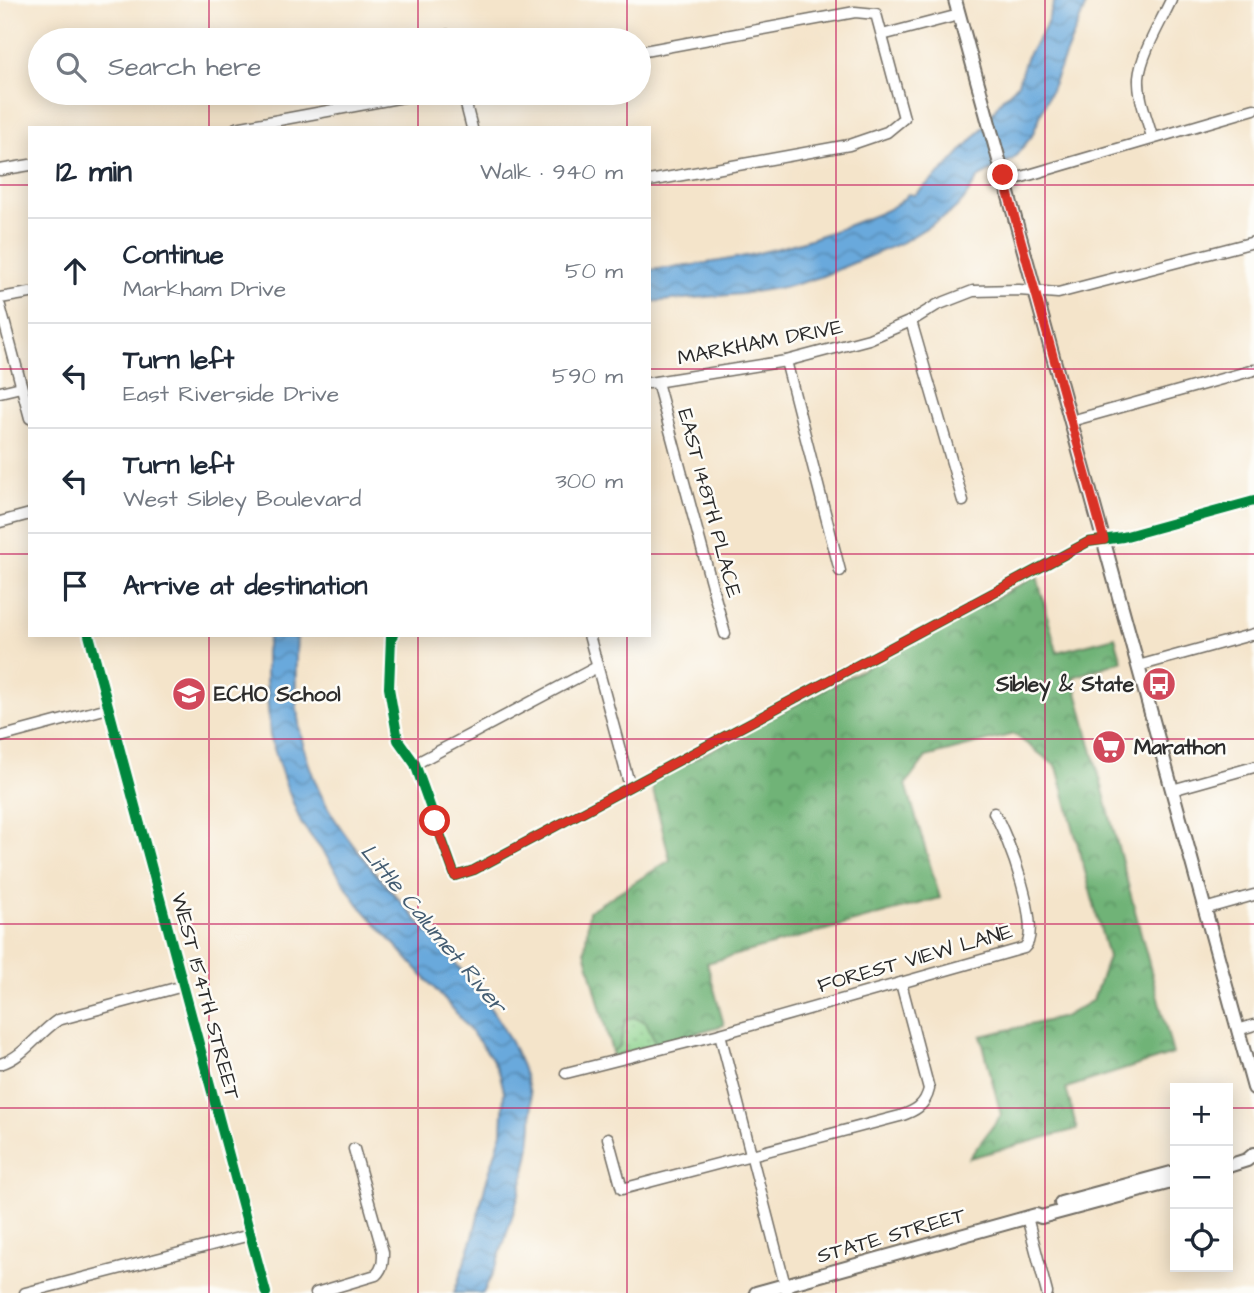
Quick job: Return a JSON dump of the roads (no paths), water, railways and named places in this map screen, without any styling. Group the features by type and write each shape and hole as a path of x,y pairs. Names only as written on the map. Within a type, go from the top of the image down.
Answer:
{"main road":[{"path":"955,0 1254,1088"},
{"path":"1233,1164 1247,1160 1250,1153"},
{"name":"STATE STREET","path":"756,1293 786,1289 1031,1216 1041,1209 1170,1172"},
{"name":"STATE STREET","path":"1031,1216 1041,1217 1170,1182"}],"street":[{"path":"1153,138 1140,94 1139,76 1171,0"},
{"path":"651,50 855,12 876,14 904,118 887,132 849,145 651,181"},
{"path":"882,34 959,15"},
{"path":"247,126 360,105"},
{"path":"466,105 471,126"},
{"path":"1004,179 1254,109"},
{"path":"0,170 28,164"},
{"name":"MARKHAM DRIVE","path":"653,382 786,361 869,340 911,321 937,305 973,291 1058,293 1254,242"},
{"path":"0,298 28,293"},
{"path":"0,306 28,411"},
{"path":"911,321 963,501"},
{"path":"786,361 840,571"},
{"path":"1070,421 1254,370"},
{"name":"EAST 148TH PLACE","path":"653,382 725,634"},
{"path":"0,392 21,387"},
{"path":"390,637 389,688 398,740 415,764 455,876 474,870 1088,542 1124,537 1254,501"},
{"path":"0,522 28,515"},
{"path":"1138,666 1254,634"},
{"name":"WEST 154TH STREET","path":"90,637 266,1293"},
{"path":"590,637 630,787"},
{"path":"415,764 597,667"},
{"path":"0,737 108,708"},
{"path":"1172,790 1254,767"},
{"name":"FOREST VIEW LANE","path":"566,1073 720,1034 1017,951 1029,944 1031,927 1024,896 1011,849 994,813"},
{"path":"1205,909 1254,895"},
{"path":"608,1138 622,1189 900,1116 918,1108 923,1104 929,1089 901,983"},
{"path":"0,1064 20,1054 43,1030 58,1020 183,986"},
{"path":"1238,1030 1254,1025"},
{"path":"720,1034 786,1289"},
{"path":"316,1293 368,1279 381,1270 383,1252 354,1149"},
{"path":"1031,1216 1047,1293"},
{"path":"25,1293 250,1235"}],"water":[{"path":"1055,0 1088,0 1032,136 1013,159 979,177 963,201 950,213 903,242 820,277 790,286 741,294 651,302 651,270 704,264 784,247 875,215 908,194 914,195 944,170 980,131 1002,99 1018,83 1026,58 1045,28"},
{"path":"269,637 297,637 296,692 299,726 308,762 326,805 365,860 489,1006 508,1036 522,1067 531,1099 529,1154 501,1252 483,1293 454,1293 473,1237 502,1132 504,1091 500,1075 491,1057 453,1009 358,904 301,823 270,736 266,651"}],"place":[{"name":"Sibley & State","path":"1159,684"},
{"name":"ECHO School","path":"189,694"},
{"name":"Marathon","path":"1109,747"}],"water label":[{"name":"Little Calumet River","path":"434,928"}]}
